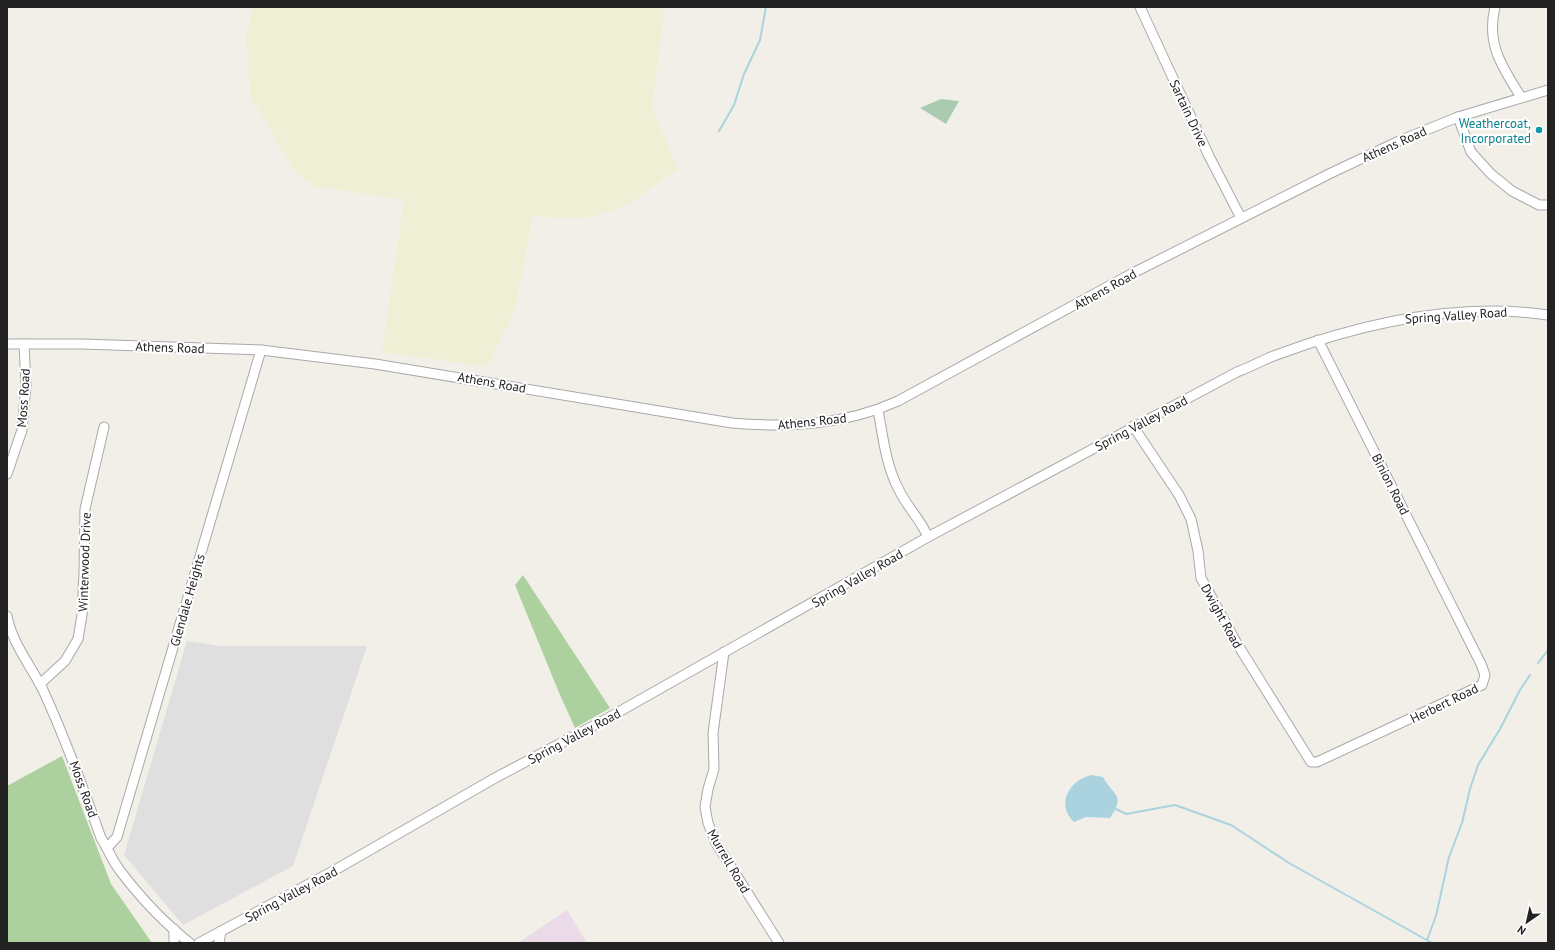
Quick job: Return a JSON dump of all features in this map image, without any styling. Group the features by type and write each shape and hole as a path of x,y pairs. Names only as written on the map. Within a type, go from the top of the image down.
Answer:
{"street":[{"name":"Sartain Drive","path":"1140,7 1210,156 1242,218"},
{"path":"1495,7 1492,20 1494,46 1501,65 1521,97"},
{"name":"Athens Road","path":"7,344 261,350 375,364 738,423 784,426 849,418 878,410 898,401 1131,274 1331,173 1399,141 1458,117 1548,90"},
{"path":"1458,117 1471,152 1491,174 1512,191 1539,205 1548,205"},
{"name":"Spring Valley Road","path":"199,943 326,876 495,778 608,718 928,537 1133,426 1237,372 1318,340 1406,318 1488,310 1528,312 1548,315"},
{"name":"Binion Road","path":"1318,340 1463,628"},
{"name":"Moss Road","path":"7,474 22,430 26,386 24,344"},
{"name":"Glendale Heights","path":"107,848 117,836 261,350"},
{"path":"878,410 892,475 902,496 923,526 928,537"},
{"name":"Dwight Road","path":"1133,426 1179,495 1191,519 1202,578 1236,642 1310,762 1317,762 1349,747"},
{"name":"Winterwood Drive","path":"40,684 65,661 78,639 82,615 85,509 104,427"},
{"name":"Moss Road","path":"7,616 20,649 40,684 71,753 101,838 120,871 147,903 190,943"},
{"name":"Herbert Road","path":"1349,747 1482,685 1485,675 1484,671 1463,628"},
{"name":"Murrell Road","path":"724,652 713,733 714,769 708,789 705,807 708,823 716,843 779,943"},
{"path":"174,929 174,943"},
{"path":"219,943 221,931"}],"shaded area":[{"path":"187,641 220,646 367,646 293,866 183,925 124,855"},
{"path":"567,910 587,943 518,943"}],"green space":[{"path":"252,7 665,7 652,107 678,169 626,206 582,219 533,216 515,310 487,367 382,352 404,200 314,186 296,173 250,96 246,38"},
{"path":"941,99 959,101 946,124 920,108"},
{"path":"523,575 610,708 575,728 515,585"},
{"path":"62,756 111,884 152,943 7,943 7,786"}],"water":[{"path":"1092,775 1103,777 1117,796 1118,800 1115,810 1110,818 1086,817 1074,822 1068,815 1066,808 1068,793 1077,782 1084,777"}],"waterway":[{"path":"719,131 734,105 744,74 760,40 766,7"},
{"path":"1538,663 1548,650"},
{"path":"1427,940 1436,916 1449,857 1462,823 1470,789 1478,765 1530,675"},
{"path":"1116,809 1126,814 1175,805 1231,825 1289,863 1432,943"}],"place":[{"name":"Weathercoat, Incorporated","path":"1539,130"}]}
